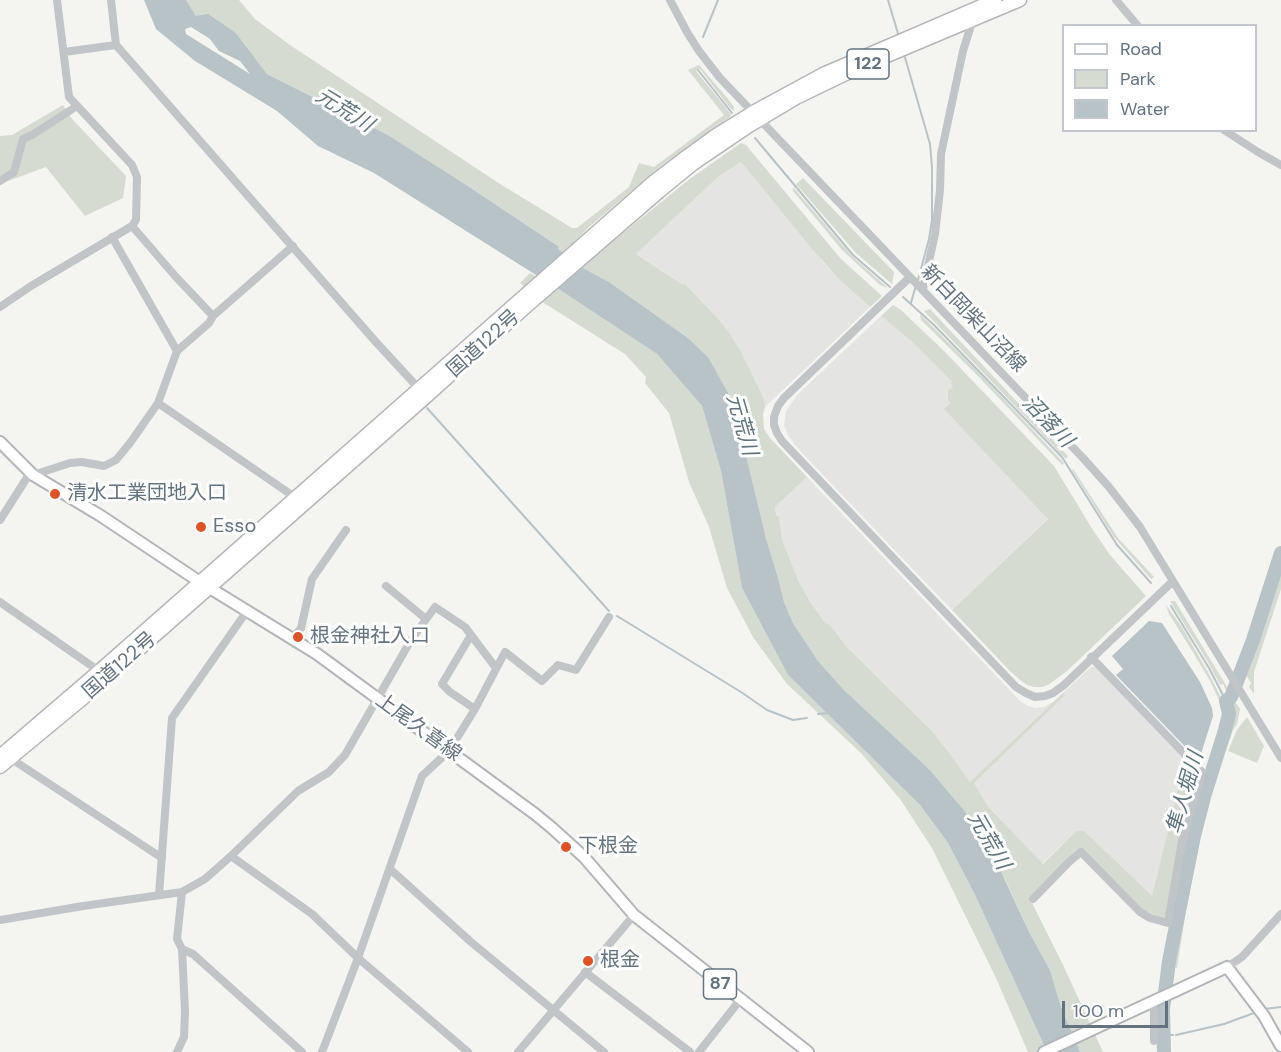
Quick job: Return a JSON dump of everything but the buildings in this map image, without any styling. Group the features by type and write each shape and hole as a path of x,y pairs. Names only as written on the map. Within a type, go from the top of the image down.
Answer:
{"highway":[{"name":"国道122号","path":"5,756 92,691 205,584 589,245 653,182 716,135 756,115 791,90 842,65 995,0"},
{"name":"国道122号","path":"977,9 1020,0"},
{"name":"国道122号","path":"0,767 5,756 99,671 205,584"}],"main road":[{"name":"上尾久喜線","path":"0,442 31,474 317,654 552,828 584,857 634,915 808,1052"},
{"path":"1044,1052 1227,967 1264,1016 1281,1046"}],"street":[{"path":"0,307 132,226 136,220 137,177 132,165 69,97 57,0"},
{"path":"111,0 116,45 422,393"},
{"name":"新白岡柴山沼線","path":"670,0 699,51 720,78 1109,487 1140,527 1281,758"},
{"path":"1116,0 1136,24"},
{"path":"923,289 940,190 941,154 963,51 977,9"},
{"path":"64,52 116,45"},
{"path":"0,181 14,172 23,139 77,106"},
{"path":"1227,132 1281,165"},
{"path":"132,226 213,316"},
{"path":"112,237 177,351"},
{"path":"0,520 31,474 70,463 82,462 104,466 116,460 158,403 177,351 293,246"},
{"path":"910,277 777,406 774,424 782,441 1016,687 1035,697 1053,693 1173,581"},
{"path":"158,403 300,500"},
{"path":"292,639 300,628 312,579 346,530"},
{"path":"386,586 426,620"},
{"path":"0,602 99,671"},
{"path":"0,920 182,892 205,879 298,791 329,772 345,755 411,640 435,607 465,627 496,668"},
{"path":"159,895 172,718 247,611"},
{"path":"322,1052 358,958 422,776 449,751 475,709 505,652 542,681 558,665 576,670 609,617"},
{"path":"471,635 442,684 475,709"},
{"path":"1033,899 1081,852 1140,912 1150,918 1168,923 1182,841 1202,772 1091,657"},
{"path":"5,756 162,858"},
{"path":"231,856 312,914 358,958 468,1052"},
{"path":"390,869 471,942 604,1052"},
{"path":"177,1052 184,1036 185,1011 182,949 177,939 182,892"},
{"path":"1227,967 1242,957 1281,914"},
{"path":"520,1051 634,915"},
{"path":"182,949 193,954 302,1052"},
{"path":"585,972 690,1052"},
{"path":"699,1052 740,1000"},
{"path":"1154,1001 1154,1041"}],"shaded area":[{"path":"741,162 828,268 870,307 765,407 764,399 729,332 683,285 636,254 719,176"},
{"path":"881,316 910,340 952,382 1060,507 952,610 801,452 788,435 784,425 786,411 797,395"},
{"path":"807,477 1020,701 1035,708 1044,707 1053,702 1091,667 1096,667 1185,760 1152,897 1076,831 1022,883 979,796 950,754 932,731 847,647 830,625 825,624 798,580 782,539 775,507"}],"green space":[{"path":"186,0 239,0 255,19 290,45 497,182 572,228 577,228 629,187 639,163 654,167 724,115 688,70 699,65 734,107 734,111 700,69 696,71 731,114 730,117 662,165 576,241 596,255 691,178 741,143 746,145 841,259 882,296 870,307 839,279 741,162 719,176 636,254 683,285 685,284 729,332 764,399 764,429 807,477 775,507 782,539 798,580 810,602 847,647 932,731 970,782 1063,693 1065,695 974,783 988,807 1043,864 1076,831 1084,831 1152,896 1185,760 1196,772 1166,916 1163,919 1143,910 1081,849 1032,897 1029,897 1103,1052 1080,1052 1061,1007 1050,970 1029,932 1005,879 928,768 844,690 818,661 793,623 784,602 708,357 688,338 609,282 585,269 559,250 558,246 471,188 388,135 267,74 236,33 196,16"},
{"path":"63,105 72,119 126,176 123,198 85,216 46,167 0,184 0,136 12,135"},
{"path":"803,178 894,272 892,284 856,253 796,184"},
{"path":"793,187 852,256 888,288 880,285 842,250 793,191"},
{"path":"530,273 657,354 702,406 721,471 742,588 788,675 920,805 948,843 975,895 1047,1052 1028,1052 996,978 932,848 900,799 861,753 787,684 753,637 727,588 709,527 689,482 669,413 645,383 646,377 625,354 544,303 520,283"},
{"path":"893,305 945,352 1054,466 1110,555 1146,596 1067,671 1048,685 1034,687 1020,680 952,610 1048,519 944,409 951,403 948,400 948,389 950,390 953,386 952,382 910,340 881,316"},
{"path":"930,309 1068,456 1066,459 924,311"},
{"path":"920,314 1064,463 1062,465 978,376 921,320"},
{"path":"1073,469 1118,538 1154,577 1151,579 1113,536"},
{"path":"1281,561 1281,589 1254,672 1254,694 1249,687 1251,683 1244,672 1255,645"},
{"path":"1170,601 1175,601 1230,692 1228,695 1223,684 1220,685"},
{"path":"1166,605 1182,627 1209,674 1226,707 1227,714 1218,752 1194,824 1168,966 1164,967 1186,844 1224,713 1210,681 1169,614"},
{"path":"1233,698 1240,709 1237,724 1214,784 1201,835 1177,968 1174,967 1194,844 1230,732 1232,713 1229,704"},
{"path":"1247,717 1264,746 1257,763 1228,751 1237,730"}],"water":[{"path":"144,0 186,0 196,16 208,14 236,33 267,74 388,135 471,188 558,246 559,250 585,269 609,282 688,338 708,357 728,393 738,423 766,539 784,602 793,623 818,661 844,690 928,768 966,813 991,850 1029,932 1050,970 1061,1007 1080,1052 1047,1052 975,895 948,843 920,805 788,675 742,588 721,471 702,406 657,354 374,173 318,146 277,111 195,61 156,29","holes":["191,27 210,39 219,51 240,61 250,74 186,34 185,29"]},
{"path":"1149,621 1162,623 1200,682 1212,708 1213,716 1200,757 1196,758 1116,675 1123,669 1112,656"}],"waterway":[{"name":"沼落川","path":"703,37 718,0"},
{"path":"888,0 899,37"},
{"path":"904,54 930,144 932,167 932,220 918,280"},
{"name":"沼落川","path":"698,70 732,113"},
{"name":"沼落川","path":"755,138 853,255 890,287"},
{"path":"911,303 916,285"},
{"name":"沼落川","path":"903,297 934,325 1062,457 1117,545 1151,583"},
{"path":"427,408 609,611"},
{"name":"隼人堀川","path":"1164,1052 1163,1009 1169,961 1194,836 1229,714 1226,701 1231,697 1253,640 1281,553"},
{"name":"沼落川","path":"1171,606 1209,668 1226,701"},
{"path":"617,616 767,710 793,720 807,718"},
{"path":"818,714 830,713"},
{"path":"1264,1009 1281,1007"},
{"path":"1176,1035 1224,1024 1254,1013"},
{"path":"1164,1035 1173,1035"}],"place":[{"name":"清水工業団地入口","path":"55,494"},
{"name":"Esso","path":"201,527"},
{"name":"根金神社入口","path":"298,637"},
{"name":"下根金","path":"566,847"},
{"name":"根金","path":"588,961"}],"water label":[{"name":"元荒川","path":"344,111"},
{"name":"元荒川","path":"741,425"},
{"name":"元荒川","path":"988,841"}]}
